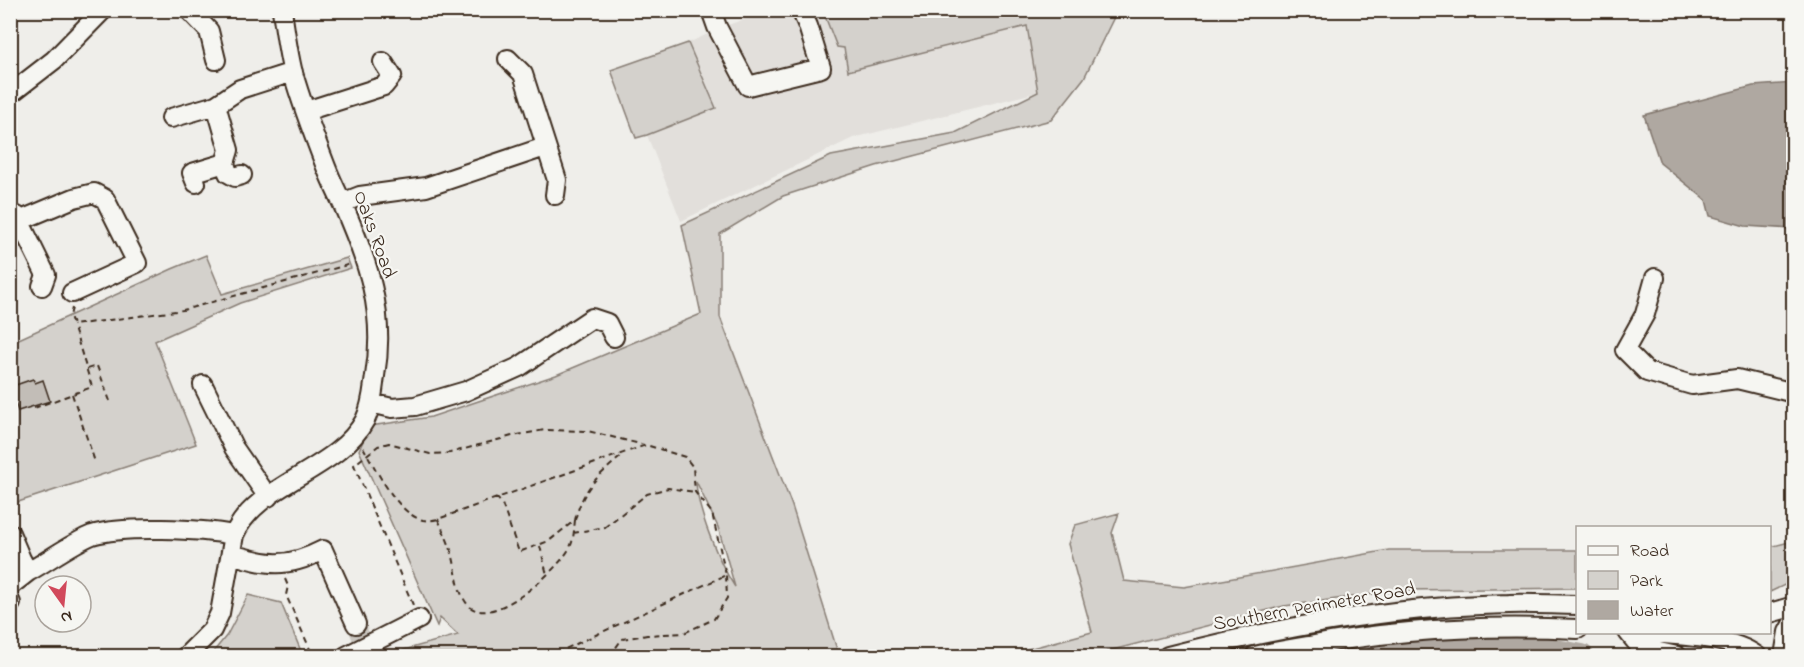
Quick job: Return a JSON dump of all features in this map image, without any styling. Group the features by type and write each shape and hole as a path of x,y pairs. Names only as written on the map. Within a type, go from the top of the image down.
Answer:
{"street":[{"path":"10,93 54,60 103,10"},
{"path":"189,10 209,31 216,60"},
{"name":"Oaks Road","path":"186,657 212,630 220,613 234,535 238,526 246,515 268,497 322,463 340,450 352,437 365,419 371,403 379,352 379,324 372,282 342,203 327,171 293,72 282,10"},
{"path":"712,12 717,27 748,86 821,68 801,10"},
{"path":"508,59 523,74 557,180 555,195"},
{"path":"306,111 384,86 392,76 383,62"},
{"path":"171,118 216,105 240,90 293,72"},
{"path":"216,105 227,156 228,173 235,177 242,175"},
{"path":"342,203 360,196 426,187 545,147"},
{"path":"196,183 192,173 227,156"},
{"path":"42,286 46,275 14,215 94,193 105,199 136,263 72,293"},
{"path":"1655,278 1645,314 1625,350 1647,372 1692,385 1737,379 1794,393"},
{"path":"371,403 392,408 415,406 466,391 519,367 592,318 607,323 614,337"},
{"path":"203,385 234,448 268,497"},
{"path":"10,586 28,572 91,536 117,530 214,531 234,535"},
{"path":"10,532 28,572"},
{"path":"231,554 265,564 279,564 330,546 361,636"},
{"name":"Southern Perimeter Road","path":"1168,657 1280,630 1388,612 1511,603 1576,606"},
{"path":"1771,613 1794,606"},
{"path":"346,657 361,636 419,619"},
{"path":"1784,657 1788,632 1794,621"},
{"name":"Southern Perimeter Road","path":"1255,657 1395,633 1520,626 1576,629"},
{"path":"1629,634 1641,648 1677,657"},
{"path":"1649,634 1722,642 1750,651 1756,657"}],"path":[{"path":"73,325 183,310 365,260"},
{"path":"34,408 92,387 70,316 72,293"},
{"path":"86,369 97,366 110,401"},
{"path":"72,394 95,462"},
{"path":"419,619 354,465 378,446 388,443 430,454 450,453 512,436 545,430 588,431 686,457 693,467 695,492 712,513 726,575 727,598 714,619 684,633 647,634 622,639 610,657"},
{"path":"352,437 363,447 397,502 425,521 438,519 646,445"},
{"path":"438,519 453,556 463,597 470,607 484,612 504,606 540,584 571,547 580,500 599,475 627,452"},
{"path":"573,533 605,527 647,494 668,488 695,492"},
{"path":"489,500 498,499 502,504 519,552 549,541 575,520"},
{"path":"540,546 547,576"},
{"path":"279,564 288,586 286,595 313,657"},
{"path":"550,657 726,575"}],"shaded area":[{"path":"767,11 823,11 837,47 844,48 848,71 1028,26 1038,92 853,138 681,221 647,135 716,108 688,43"}],"green space":[{"path":"823,11 1117,11 1084,78 1051,120 876,166 783,196 720,234 720,317 792,506 839,656 807,656 805,651 784,656 391,656 404,650 458,635 440,618 437,626 359,450 370,426 431,417 556,375 701,314 682,225 831,156 955,133 1038,92 1027,26 848,71 844,48 837,47","holes":["696,481 718,527 735,587 710,536 700,506"]},
{"path":"688,43 716,108 636,138 611,70"},
{"path":"206,255 222,294 347,258 351,268 240,303 155,341 196,444 12,504 10,500 10,343"},
{"path":"1119,513 1112,533 1124,581 1184,587 1389,550 1576,550 1576,588 1404,590 1284,606 1089,656 1002,656 1092,632 1068,544 1075,525"},
{"path":"1793,541 1793,581 1771,592 1771,547"},
{"path":"248,595 281,603 303,656 210,656 227,635"}],"water":[{"path":"1793,83 1793,229 1745,226 1710,216 1706,200 1660,163 1644,115 1753,86"}],"building":[{"path":"33,379 35,383 43,380 50,401 18,411 10,387"}],"waterway":[{"path":"1377,656 1456,645 1523,645 1582,656"}],"tunnel":[{"path":"356,624 361,637"}]}
